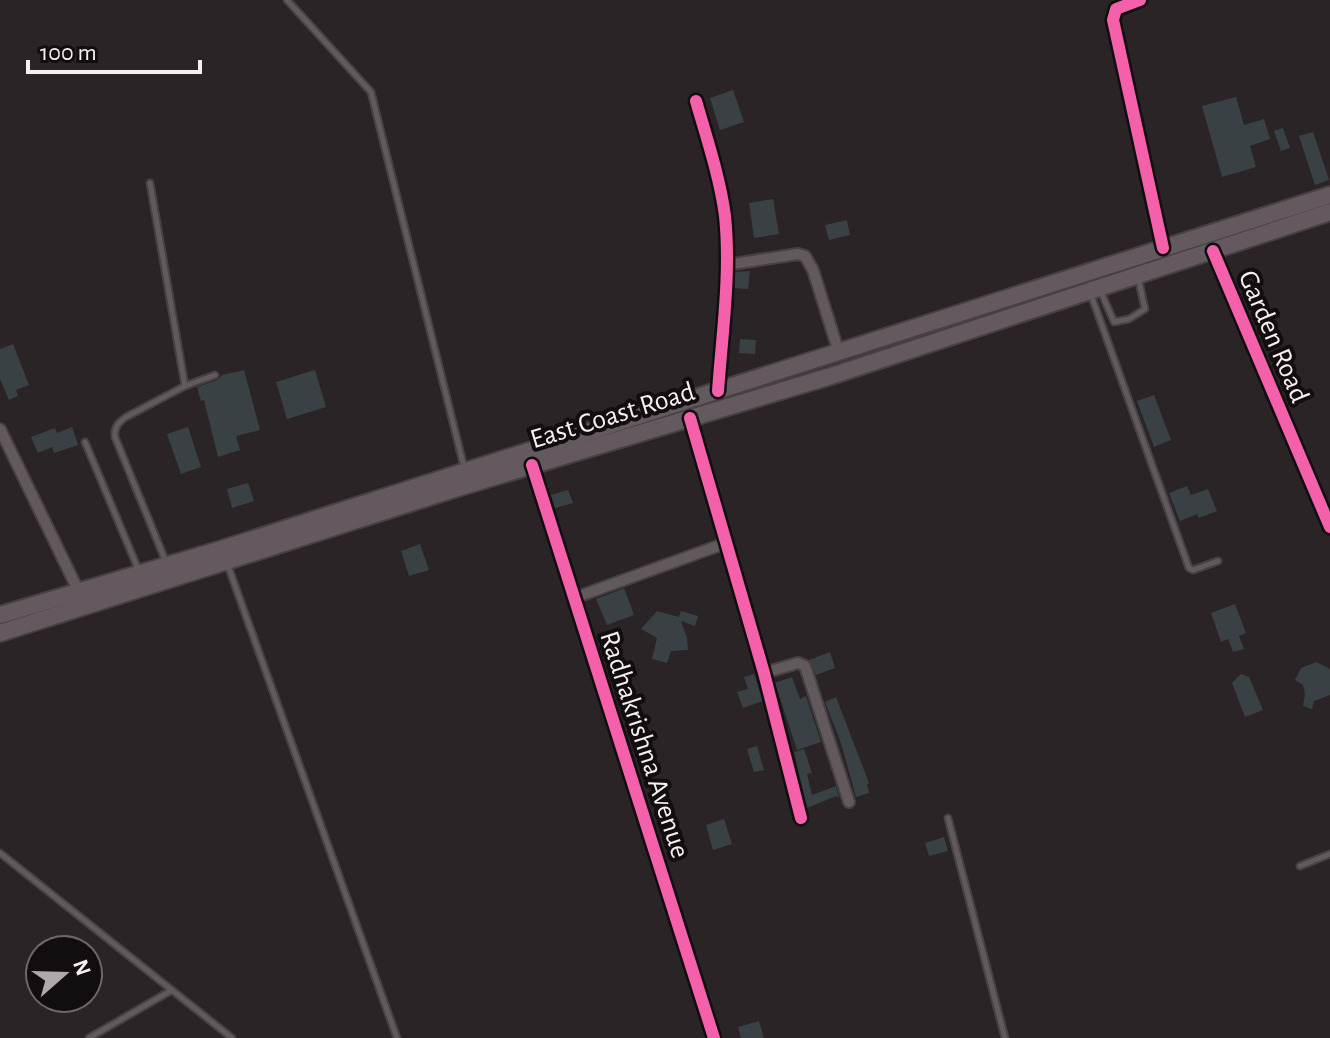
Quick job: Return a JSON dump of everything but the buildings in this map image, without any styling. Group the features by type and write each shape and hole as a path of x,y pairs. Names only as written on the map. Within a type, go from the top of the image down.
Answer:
{"main road":[{"name":"East Coast Road","path":"2,609 167,565 1330,195"},
{"name":"East Coast Road","path":"0,633 532,465 831,376 1330,212"}],"street":[{"path":"1140,0 1126,2 1116,9 1113,20 1163,248"},
{"path":"696,101 725,216 726,265 718,391"},
{"name":"Garden Road","path":"1213,251 1330,527"},
{"path":"726,265 798,254 805,256 813,270 839,353"},
{"path":"690,418 764,673 801,818"},
{"path":"0,429 78,590"},
{"name":"Radhakrishna Avenue","path":"532,465 714,1038"},
{"path":"574,598 726,543"},
{"path":"764,673 798,663 805,666 849,802"}],"lane":[{"path":"287,0 371,92 465,472"},
{"path":"150,183 185,386"},
{"path":"1163,248 1169,266"},
{"path":"1095,290 1114,322 1129,319 1145,309 1138,276"},
{"path":"1095,290 1189,568 1193,570 1218,561"},
{"path":"167,565 114,429 126,417 185,386 215,375"},
{"path":"85,442 140,573"},
{"path":"227,563 397,1038"},
{"path":"948,818 1005,1038"},
{"path":"0,853 232,1038"},
{"path":"1300,866 1330,854"},
{"path":"89,1038 172,990"}],"cycle path":[{"path":"1140,0 1116,9 1113,20 1163,248"},
{"path":"696,101 717,173 727,238 718,391"},
{"path":"1213,251 1330,527"},
{"path":"690,418 764,673 801,818"},
{"path":"532,465 714,1038"}]}
